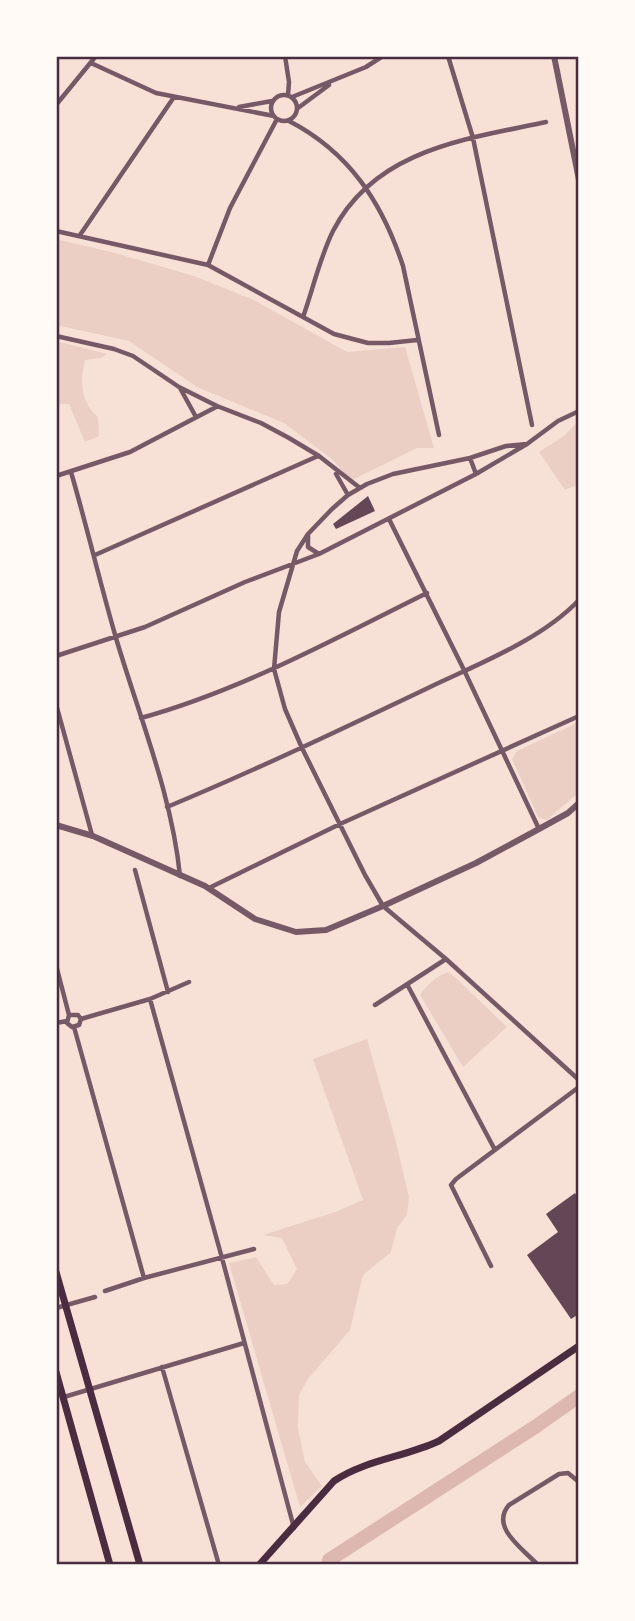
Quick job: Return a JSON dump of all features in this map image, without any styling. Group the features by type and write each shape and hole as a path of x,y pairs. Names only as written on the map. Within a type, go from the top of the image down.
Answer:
{"main road":[{"path":"56,1272 140,1565"},
{"path":"259,1565 294,1528 323,1491 349,1471 416,1452 439,1441 579,1346"},
{"path":"56,1372 110,1565"}],"street":[{"path":"56,105 96,56"},
{"path":"285,56 290,96 298,108"},
{"path":"236,108 273,100 280,95 290,96 366,67 383,56"},
{"path":"448,56 472,138 532,425"},
{"path":"554,56 579,180"},
{"path":"90,63 156,93 289,121 303,128 339,157 367,188 394,239 403,266 439,436"},
{"path":"289,121 298,108 335,80"},
{"path":"79,235 174,97"},
{"path":"208,265 230,208 275,118 271,108 273,100"},
{"path":"303,317 333,231 342,216 367,188 412,157 448,144 546,122"},
{"path":"56,231 208,265 334,334 355,341 389,344 417,340"},
{"path":"56,337 132,356 179,387 217,406 261,423 319,456 360,488"},
{"path":"179,387 196,417"},
{"path":"56,476 130,453 217,406"},
{"path":"56,656 158,622 294,562 319,554 476,474 527,444 558,421 579,411"},
{"path":"527,444 506,446 393,474 348,495 308,534 297,551 278,612 275,669 285,709 302,748 383,906 446,959 579,1080"},
{"path":"95,555 319,456"},
{"path":"470,457 476,474"},
{"path":"334,470 348,495"},
{"path":"71,472 177,844 180,876"},
{"path":"389,519 539,829"},
{"path":"308,534 308,547 319,554"},
{"path":"141,718 173,709 275,669 427,593"},
{"path":"167,807 302,748 464,670 553,623 579,600"},
{"path":"56,704 93,836"},
{"path":"209,888 340,824 579,716"},
{"path":"56,825 93,836 209,888 255,919 296,932 326,930 383,906 476,863 568,813 579,803"},
{"path":"135,870 168,992"},
{"path":"375,1005 446,959"},
{"path":"56,965 69,1015 66,1021"},
{"path":"80,1019 150,999 188,982"},
{"path":"408,986 495,1150"},
{"path":"150,999 294,1528"},
{"path":"69,1015 76,1014 80,1019"},
{"path":"74,1027 80,1023 80,1019"},
{"path":"56,1023 66,1021"},
{"path":"66,1021 74,1027"},
{"path":"74,1027 144,1278"},
{"path":"491,1266 451,1185 579,1087"},
{"path":"105,1292 144,1278 254,1249"},
{"path":"56,1308 95,1297"},
{"path":"64,1397 244,1343"},
{"path":"162,1367 219,1565"},
{"path":"538,1565 503,1528 503,1511 559,1474 568,1473 579,1482"}],"shaded area":[{"path":"56,239 194,276 254,300 347,352 405,347 434,448 417,448 350,481 332,459 284,423 197,387 129,341 56,325"},
{"path":"56,341 107,354 101,358 85,360 83,391 88,405 98,417 99,436 85,442 69,404 56,404"},
{"path":"579,420 579,484 565,490 539,452 564,436"},
{"path":"579,722 579,792 547,820 538,817 512,759 517,751"},
{"path":"448,972 507,1027 463,1067 420,995 432,981"},
{"path":"367,1039 409,1197 407,1215 397,1228 391,1252 363,1275 350,1330 308,1379 299,1395 298,1428 305,1462 322,1486 300,1507 229,1263 256,1257 274,1285 287,1284 297,1269 282,1238 263,1235 338,1211 363,1200 313,1059"}],"building":[{"path":"368,496 375,511 336,529 333,524"},
{"path":"575,1193 579,1199 579,1314 571,1319 527,1255 558,1232 546,1214"}],"waterway":[{"path":"328,1565 329,1560 579,1396"}]}
